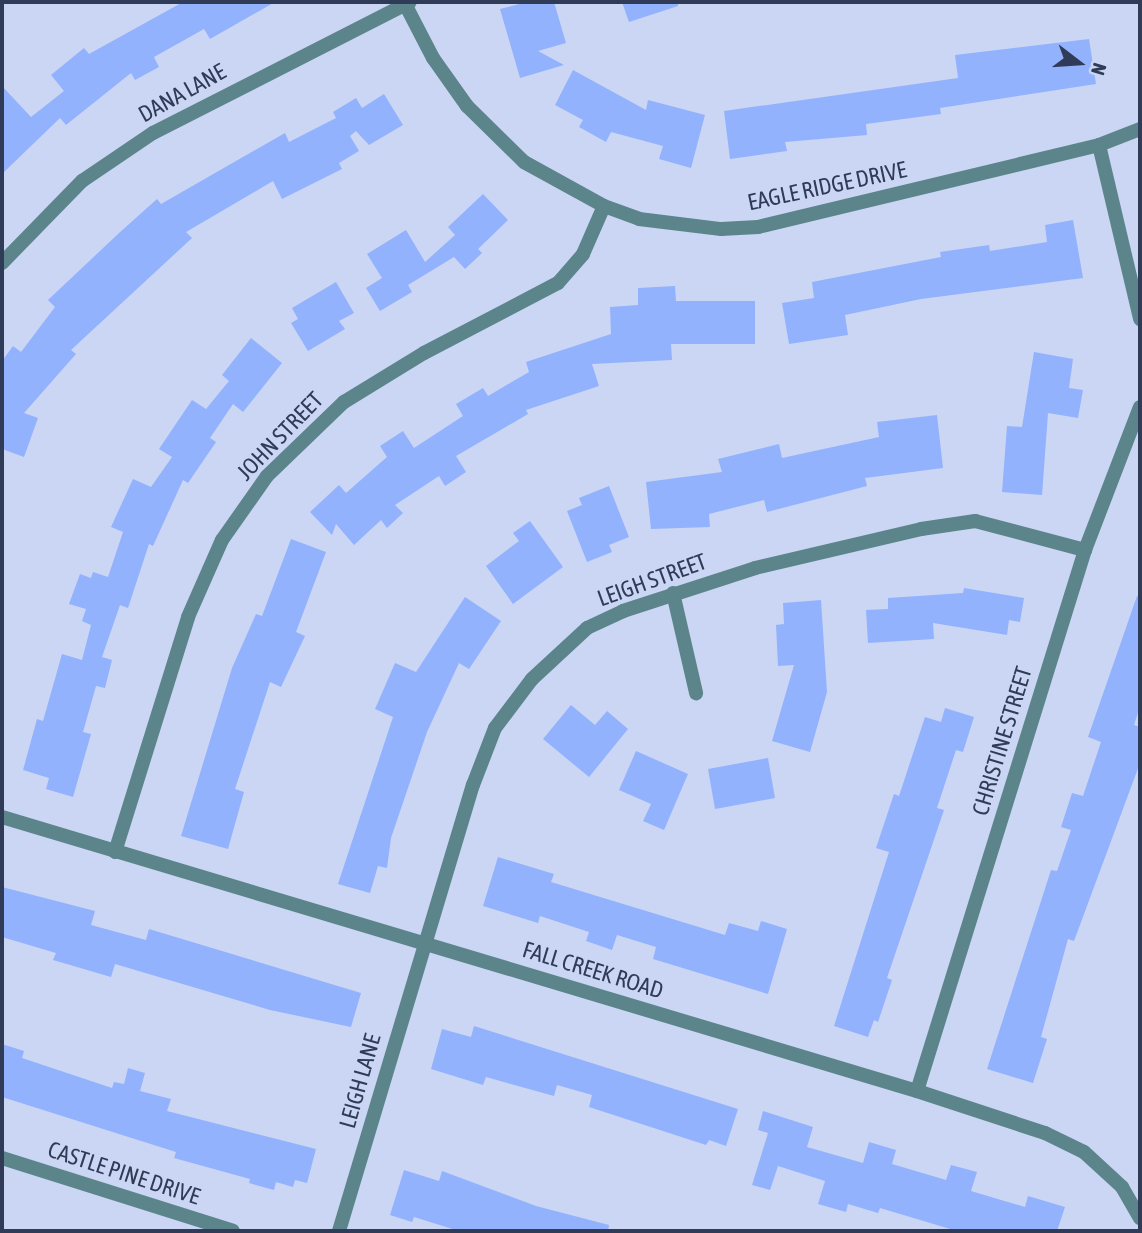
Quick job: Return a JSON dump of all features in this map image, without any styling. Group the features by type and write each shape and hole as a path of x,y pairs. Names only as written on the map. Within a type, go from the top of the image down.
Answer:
{"street":[{"name":"EAGLE RIDGE DRIVE","path":"406,2 433,58 467,106 524,162 604,206 639,219 693,227 758,228 1099,145 1140,140"},
{"name":"DANA LANE","path":"2,263 82,181 153,133 406,2"},
{"name":"EAGLE RIDGE DRIVE","path":"1099,145 1140,129"},
{"path":"1099,145 1140,319"},
{"name":"JOHN STREET","path":"115,852 188,617 222,540 267,476 344,402 424,353 558,283 583,254 604,206"},
{"name":"CHRISTINE STREET","path":"917,1091 1085,550 1140,407"},
{"name":"LEIGH STREET","path":"423,943 495,728 532,679 587,628 673,593 780,562 975,521 1085,550"},
{"path":"673,593 696,693"},
{"name":"FALL CREEK ROAD","path":"2,817 917,1091 1045,1133 1084,1152 1122,1187 1140,1218"},
{"name":"LEIGH LANE","path":"339,1231 423,943"},
{"name":"CASTLE PINE DRIVE","path":"2,1158 233,1231"}],"building":[{"path":"183,2 275,2 210,39 204,29 154,57 159,67 135,80 131,73 66,125 60,118 2,174 2,86 31,117 64,91 51,75 84,48 89,54"},
{"path":"527,2 554,2 566,43 538,51 564,65 520,78 500,9"},
{"path":"622,2 678,2 678,6 629,22"},
{"path":"1089,39 1096,84 940,108 941,114 866,124 867,135 785,142 787,151 730,159 724,111 958,78 955,55"},
{"path":"573,70 646,110 648,100 705,115 691,168 659,159 663,146 611,132 606,142 579,127 583,120 555,105"},
{"path":"384,94 403,125 369,145 356,131 350,136 359,151 339,163 342,169 282,199 273,181 186,232 192,238 71,350 76,354 24,413 38,418 24,457 2,449 2,361 13,346 21,352 55,307 48,300 118,234 157,199 161,204 285,133 289,142 336,118 333,112 356,98 362,108"},
{"path":"483,194 508,220 478,249 482,253 465,269 454,257 408,285 412,292 380,311 366,288 382,278 367,254 406,230 425,262 455,235 448,227"},
{"path":"1073,220 1083,278 921,299 845,315 848,335 789,344 782,303 814,298 812,282 941,257 940,252 989,245 990,251 1047,242 1045,225"},
{"path":"336,282 354,313 339,321 345,329 308,351 291,323 298,319 292,308"},
{"path":"675,286 676,301 755,301 755,344 671,344 672,360 592,364 599,386 526,410 528,414 456,456 466,472 445,486 439,476 395,505 403,513 387,528 381,520 354,545 336,524 332,535 310,512 339,485 346,493 387,457 380,446 403,431 414,448 463,416 456,404 483,388 488,396 529,372 526,362 611,334 610,307 638,305 638,288"},
{"path":"251,338 282,363 243,412 233,404 210,438 216,442 188,483 183,480 153,546 149,544 128,608 120,605 102,657 112,660 105,688 96,686 83,732 91,734 73,797 46,789 49,778 23,770 37,719 43,721 62,654 82,660 91,625 82,621 86,609 69,604 80,574 91,578 93,572 108,577 123,532 111,527 133,479 151,487 172,457 159,449 192,400 206,409 229,381 222,375"},
{"path":"1034,352 1073,359 1069,388 1083,390 1078,418 1048,413 1042,495 1002,492 1007,426 1022,427"},
{"path":"937,415 943,468 865,478 867,486 767,512 764,500 709,514 710,527 651,529 646,482 722,472 718,459 779,444 782,458 879,437 877,422"},
{"path":"609,486 629,537 609,545 612,552 587,562 567,511 582,505 579,498"},
{"path":"530,521 563,567 513,604 486,566 519,541 513,533"},
{"path":"291,539 326,552 296,632 305,636 281,687 270,682 235,789 244,792 228,849 181,836 232,668 256,614 262,616"},
{"path":"964,588 1024,598 1020,622 1009,620 1007,635 933,623 934,639 868,643 866,610 888,609 888,598 963,593"},
{"path":"1137,596 1140,596 1140,706 1134,725 1140,727 1140,763 1074,941 1068,939 1041,1037 1047,1039 1033,1083 987,1069 1051,870 1057,871 1071,830 1061,827 1072,793 1083,796 1101,742 1088,737"},
{"path":"465,597 501,621 469,669 459,663 427,732 391,838 387,868 378,866 370,893 338,884 393,717 375,709 395,663 416,672"},
{"path":"821,600 827,692 810,752 772,741 794,665 778,666 776,625 784,624 783,603"},
{"path":"571,705 595,725 607,711 628,729 589,777 543,739"},
{"path":"945,708 974,717 963,752 956,750 937,808 944,810 887,978 892,980 878,1022 874,1020 868,1037 834,1026 889,852 876,848 894,794 899,796 925,717 941,722"},
{"path":"636,751 688,774 664,830 643,821 651,804 619,790"},
{"path":"768,758 775,798 715,809 708,769"},
{"path":"498,857 554,874 551,882 725,935 729,923 758,931 761,921 787,929 768,994 653,959 656,947 617,935 612,950 586,941 589,932 540,916 538,923 483,906"},
{"path":"2,887 95,911 91,925 146,940 149,929 361,993 351,1027 270,1010 115,964 111,977 53,960 56,953 2,937"},
{"path":"474,1026 738,1109 726,1146 709,1140 706,1145 589,1107 592,1095 557,1085 554,1096 486,1077 483,1085 431,1069 442,1029 471,1037"},
{"path":"2,1044 24,1051 22,1058 112,1088 114,1082 124,1084 128,1068 145,1073 140,1091 171,1099 167,1111 316,1149 307,1183 295,1180 293,1187 276,1182 274,1190 249,1183 250,1179 174,1158 176,1152 2,1097"},
{"path":"763,1111 813,1127 807,1147 863,1163 869,1142 896,1150 892,1164 946,1180 951,1165 977,1172 971,1191 1025,1207 1028,1196 1065,1207 1057,1231 957,1231 880,1208 878,1213 848,1204 846,1212 818,1204 825,1181 778,1166 770,1190 752,1185 768,1133 758,1130"},
{"path":"404,1170 439,1181 442,1171 536,1206 609,1225 608,1231 459,1231 414,1217 412,1222 390,1215"}]}
